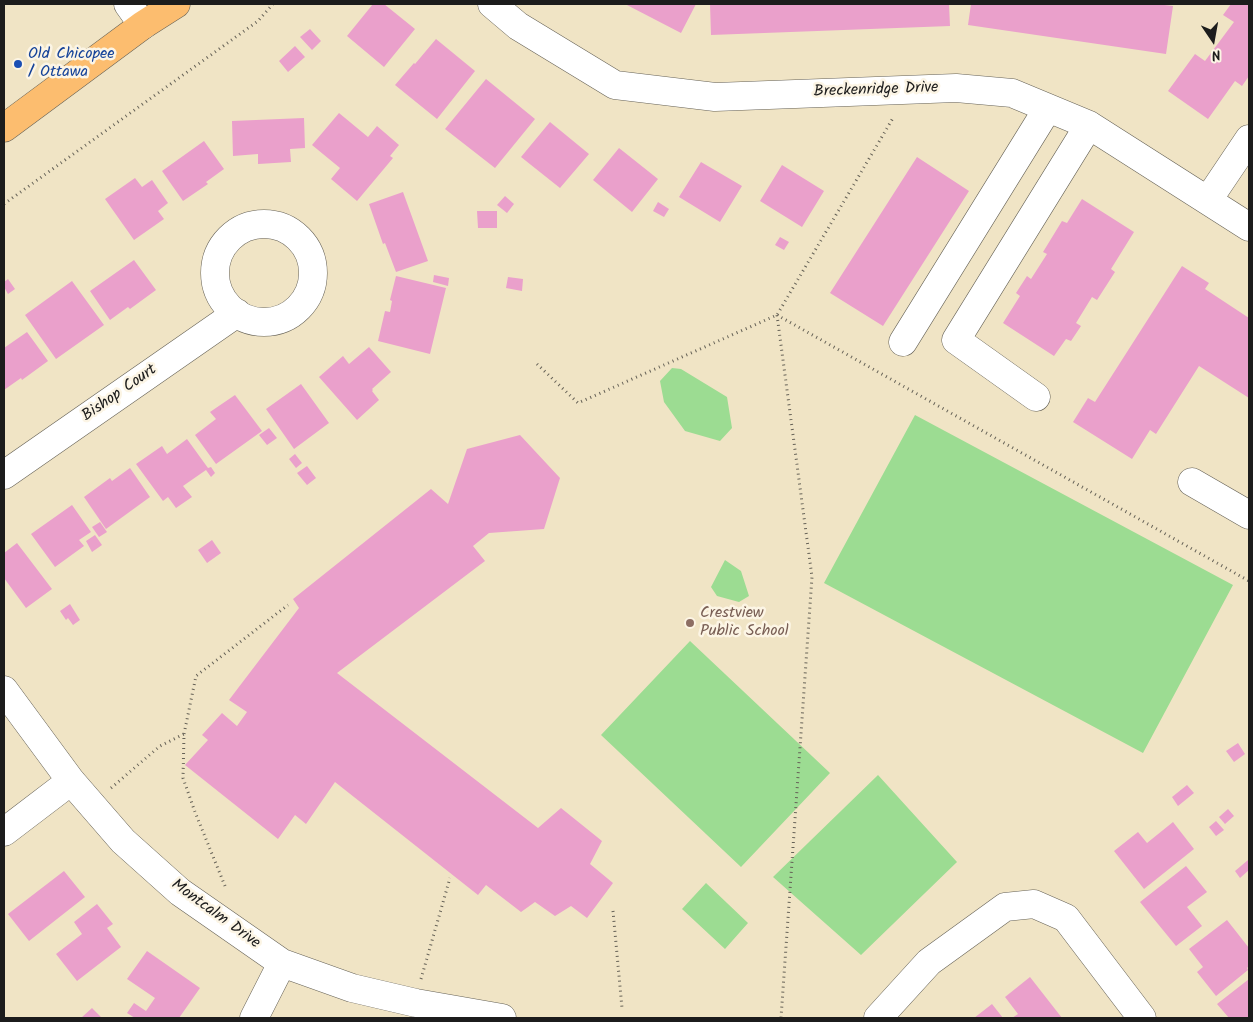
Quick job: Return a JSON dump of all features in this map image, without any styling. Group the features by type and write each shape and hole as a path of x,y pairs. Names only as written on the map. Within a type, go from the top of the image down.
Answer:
{"main road":[{"path":"4,128 136,14 176,4"}],"street":[{"name":"Breckenridge Drive","path":"492,4 518,26 615,85 715,98 956,88 1012,93 1089,125 1249,227"},
{"path":"903,342 1048,108"},
{"path":"1036,397 956,340 1089,125"},
{"path":"1208,200 1249,139"},
{"name":"Bishop Court","path":"4,475 237,313"},
{"path":"1192,482 1249,515"},
{"name":"Montcalm Drive","path":"4,690 71,781 123,841 180,892 282,963 352,988 416,1003 502,1018"},
{"path":"4,832 71,781"},
{"path":"878,1018 929,962 1004,907 1034,904 1066,918 1142,1018"},
{"path":"254,1018 282,963"}],"path":[{"path":"4,204 258,21 273,5"},
{"path":"537,364 578,403 777,315 896,113"},
{"path":"777,315 1249,581"},
{"path":"777,315 812,576 781,1018"},
{"path":"226,886 183,778 184,734 196,676 288,605"},
{"path":"91,805 160,746 184,734"},
{"path":"416,1003 422,974 450,878"},
{"path":"613,911 622,1008"}],"green space":[{"path":"672,368 681,369 727,397 732,428 720,441 685,431 664,402 660,381"},
{"path":"915,415 1233,585 1143,753 824,583"},
{"path":"725,560 741,571 749,596 739,602 717,596 711,587"},
{"path":"690,641 830,773 741,867 601,735"},
{"path":"878,775 957,862 861,955 773,877"},
{"path":"706,883 748,923 725,949 682,909"}],"building":[{"path":"373,4 384,4 415,29 384,67 347,36"},
{"path":"625,4 696,4 681,33"},
{"path":"710,4 949,4 950,26 711,35"},
{"path":"971,4 1156,4 1173,6 1166,54 968,25"},
{"path":"1231,4 1249,4 1249,76 1242,86 1235,81 1208,119 1168,91 1195,54 1205,61 1234,22 1223,15"},
{"path":"310,29 321,41 312,50 300,37"},
{"path":"436,39 475,71 437,119 395,85"},
{"path":"295,46 305,57 288,72 279,61"},
{"path":"486,79 535,119 495,168 445,129"},
{"path":"339,113 368,137 377,126 399,145 390,156 393,158 357,201 331,179 340,168 312,145"},
{"path":"304,118 305,148 290,149 291,162 258,164 258,154 233,156 232,121"},
{"path":"550,122 589,154 560,188 521,157"},
{"path":"204,141 224,169 206,182 208,184 183,201 162,171"},
{"path":"619,148 658,179 632,212 593,180"},
{"path":"917,157 969,191 883,326 830,293"},
{"path":"701,162 742,186 720,222 679,197"},
{"path":"782,165 824,191 802,227 760,201"},
{"path":"135,178 142,187 152,180 168,203 158,211 164,219 134,240 105,199"},
{"path":"403,192 428,261 396,272 385,243 383,244 369,204"},
{"path":"505,196 514,204 507,213 497,205"},
{"path":"1082,199 1134,232 1111,269 1115,272 1097,300 1092,297 1076,323 1081,326 1071,341 1066,339 1054,356 1003,323 1020,296 1016,293 1027,276 1031,279 1047,254 1043,252 1062,221 1067,223"},
{"path":"658,202 669,209 664,217 653,211"},
{"path":"477,211 497,211 497,228 478,228"},
{"path":"780,237 789,242 784,250 775,245"},
{"path":"134,260 156,290 130,309 128,307 110,320 90,291"},
{"path":"1182,266 1209,283 1205,289 1249,318 1249,398 1199,366 1156,434 1150,430 1132,459 1073,422 1088,398 1095,402"},
{"path":"434,275 449,278 448,286 433,282"},
{"path":"396,276 446,288 430,354 378,341 385,311 390,312 392,301 390,300"},
{"path":"508,277 523,279 522,291 506,288"},
{"path":"8,279 15,289 8,294 4,287 4,282"},
{"path":"72,281 104,325 56,359 25,315"},
{"path":"27,332 48,361 22,380 21,378 4,390 4,348"},
{"path":"369,347 391,372 372,389 379,400 357,420 319,377 343,356 349,364"},
{"path":"301,384 329,423 294,449 266,409"},
{"path":"235,395 262,431 216,464 195,435 216,419 210,412"},
{"path":"269,428 277,438 267,445 259,435"},
{"path":"520,435 560,478 544,529 489,533 473,546 485,561 337,673 538,828 561,808 602,841 590,864 613,883 587,918 571,906 555,916 535,902 521,912 486,885 478,895 335,782 306,824 295,815 278,839 185,765 208,740 202,735 222,713 237,726 247,712 229,700 299,608 293,599 431,489 448,504 467,449"},
{"path":"187,439 208,468 211,467 215,473 211,477 206,470 183,486 192,497 176,508 168,497 163,501 136,464 162,446 167,454"},
{"path":"295,454 302,463 296,468 289,459"},
{"path":"307,466 316,478 307,485 297,473"},
{"path":"130,468 150,497 106,529 84,497 110,478 112,481"},
{"path":"72,505 91,532 79,540 84,546 55,567 31,534"},
{"path":"100,522 107,532 99,537 92,527"},
{"path":"95,535 102,545 92,552 86,541"},
{"path":"212,540 221,553 207,563 198,550"},
{"path":"17,543 52,589 26,608 4,578 4,553"},
{"path":"70,604 80,620 73,625 68,618 66,620 60,611"},
{"path":"1238,743 1245,754 1234,762 1226,751"},
{"path":"1187,785 1194,793 1178,806 1172,797"},
{"path":"1228,809 1234,816 1225,824 1219,817"},
{"path":"1216,821 1224,830 1216,836 1209,827"},
{"path":"1173,822 1194,849 1144,889 1114,851 1138,832 1147,843"},
{"path":"1248,860 1249,870 1240,878 1235,871"},
{"path":"1186,866 1207,892 1187,907 1202,926 1176,946 1140,902"},
{"path":"64,871 85,897 29,941 8,914"},
{"path":"97,904 113,924 107,928 121,947 77,981 56,954 82,934 74,922"},
{"path":"1227,920 1249,948 1249,966 1248,970 1216,996 1197,972 1203,967 1189,949"},
{"path":"147,951 200,988 179,1018 135,1018 127,1013 134,1003 146,1011 155,998 127,979"},
{"path":"1030,977 1062,1018 1012,1018 1018,1014 1005,997"},
{"path":"1249,979 1249,1018 1229,1018 1217,1004"},
{"path":"992,1004 1003,1018 974,1018"},
{"path":"92,1008 102,1018 81,1018"}],"place":[{"name":"Old Chicopee / Ottawa","path":"18,64"},
{"name":"Crestview Public School","path":"690,623"}]}
